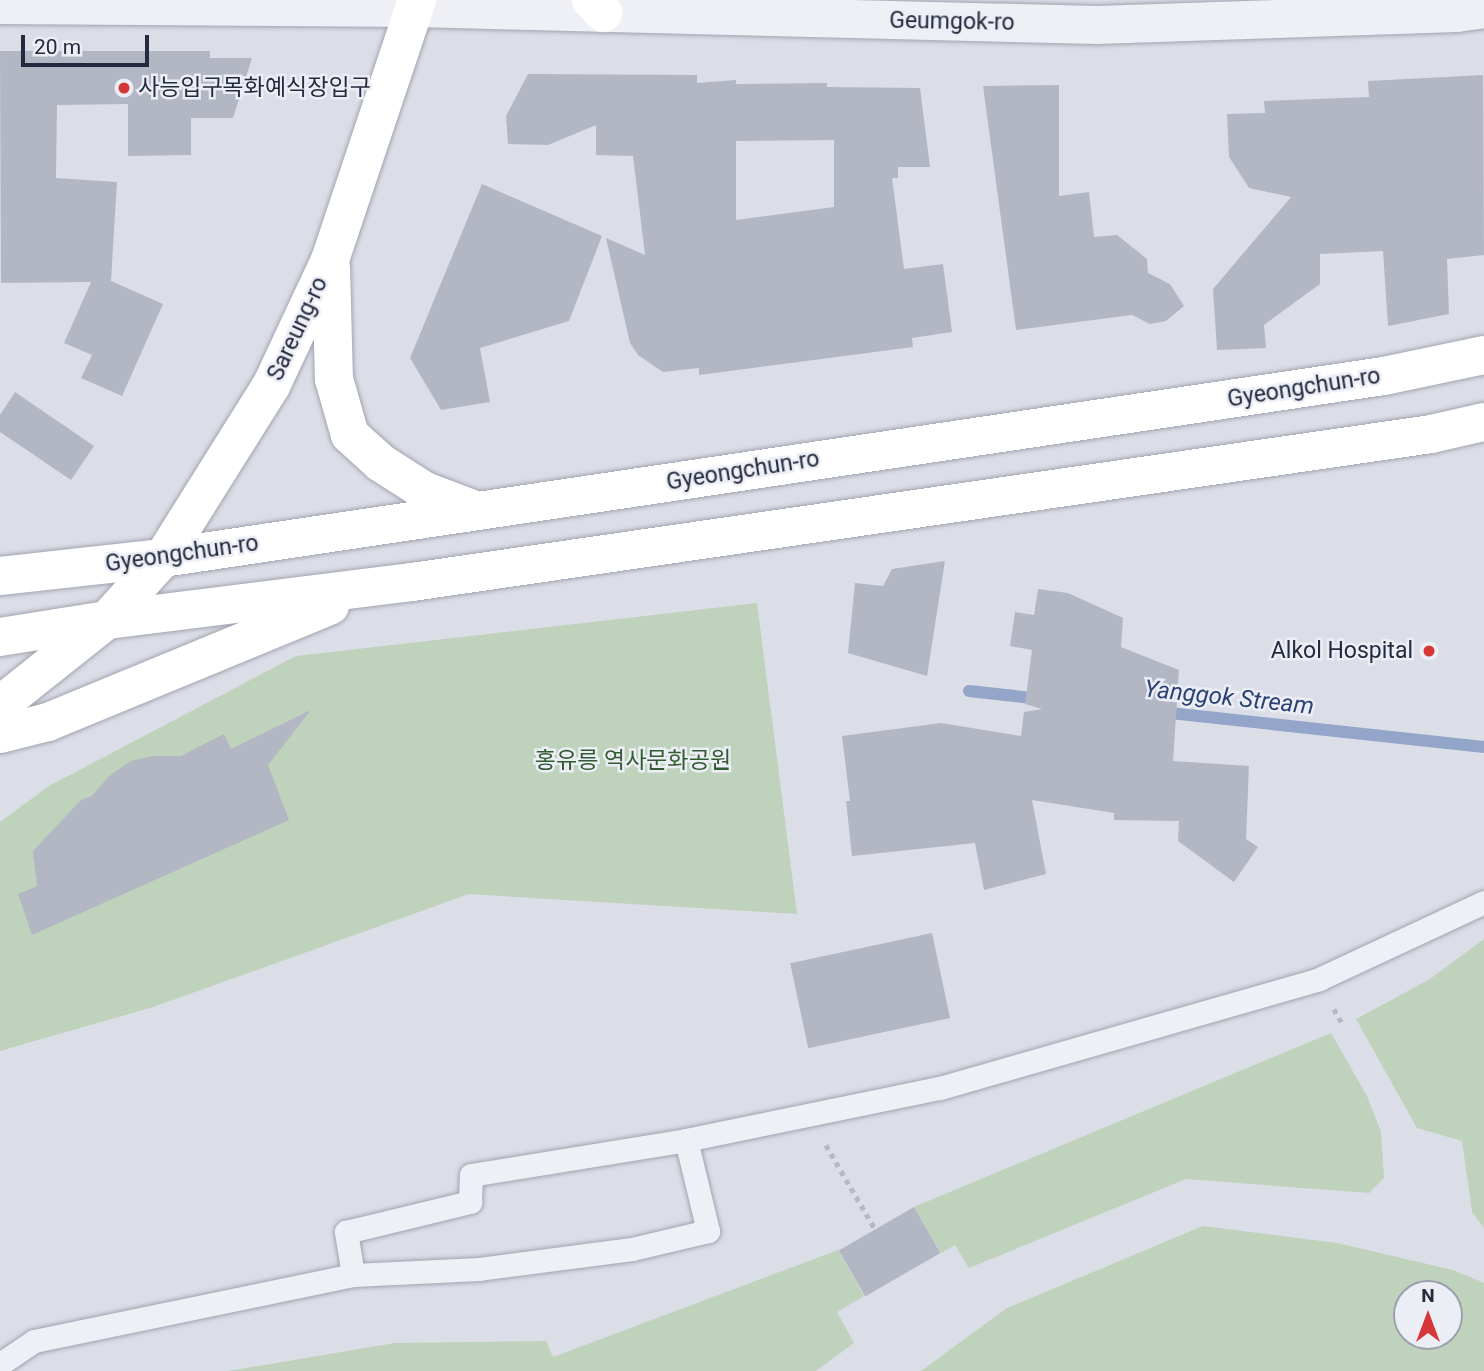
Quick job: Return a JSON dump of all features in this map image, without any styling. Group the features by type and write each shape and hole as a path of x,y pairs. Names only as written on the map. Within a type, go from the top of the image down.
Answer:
{"street":[{"name":"Sareung-ro","path":"0,705 107,620 163,558 271,386 330,260 416,4"},
{"name":"Geumgok-ro","path":"0,5 597,6 1097,25 1457,13 1484,9"},
{"path":"330,260 334,379 351,435 381,463 425,491 477,511"},
{"name":"Gyeongchun-ro","path":"0,576 163,558 1384,376 1484,355"},
{"path":"0,637 107,620 412,582 1431,434 1484,422"},
{"path":"0,734 48,722 327,607 412,582"}],"lane":[{"path":"353,1275 346,1232 470,1202 471,1175 686,1140 940,1088 1319,979 1484,902"},
{"path":"0,1364 34,1341 353,1275 480,1269 632,1249 708,1231 686,1140"}],"path":[{"path":"808,1114 875,1229"}],"green space":[{"name":"홍유릉 역사문화공원","path":"757,603 797,914 469,894 153,1007 0,1051 0,822 49,786 296,656"},
{"path":"1484,939 1484,1228 1472,1212 1462,1141 1417,1128 1356,1019 1430,979"},
{"path":"1331,1033 1367,1096 1381,1132 1384,1178 1369,1193 1186,1179 969,1268 955,1245 941,1253 914,1207"},
{"path":"1203,1226 1337,1243 1453,1270 1484,1283 1484,1371 921,1371 1007,1308"},
{"path":"838,1250 864,1296 837,1312 854,1343 816,1371 228,1371 395,1343 546,1341 553,1357"}],"building":[{"path":"0,51 210,51 210,58 252,58 233,118 191,118 191,155 128,156 128,104 57,105 56,178 117,182 111,281 163,304 122,396 81,378 92,355 64,343 91,282 1,283"},
{"path":"528,74 697,75 697,83 736,80 736,84 827,83 827,87 920,88 930,167 898,167 898,178 892,178 904,269 943,264 952,332 912,338 913,347 699,375 699,368 663,372 638,355 630,343 606,238 645,255 633,156 596,155 596,125 548,145 508,144 506,116","holes":["834,140 834,207 736,220 736,141"]},
{"path":"1483,75 1484,255 1447,259 1449,314 1388,326 1383,251 1320,254 1320,284 1264,325 1266,348 1217,350 1213,289 1291,197 1249,188 1229,157 1227,114 1265,113 1264,101 1369,97 1368,81"},
{"path":"1059,85 1059,196 1089,192 1094,237 1117,235 1147,259 1148,273 1170,284 1184,306 1166,321 1150,324 1132,315 1016,330 983,86"},
{"path":"482,184 602,236 569,321 480,348 490,402 441,410 410,358"},
{"path":"15,392 94,446 71,480 0,432 0,415"},
{"path":"945,561 927,676 848,653 855,583 883,586 892,569"},
{"path":"1038,589 1068,593 1123,618 1121,647 1179,670 1173,761 1249,766 1246,839 1258,847 1234,882 1178,841 1179,821 1114,820 1114,813 1032,800 1046,874 984,890 975,843 852,856 846,801 850,801 842,736 941,723 1021,736 1024,712 1042,709 1025,704 1032,650 1010,646 1015,612 1034,615"},
{"path":"311,710 268,765 289,820 32,935 18,894 37,886 33,851 81,800 92,796 110,775 131,761 152,756 181,756 224,734 231,749"},
{"path":"932,933 950,1018 808,1048 790,963"},
{"path":"914,1207 940,1253 865,1296 839,1250"}],"waterway":[{"name":"Yanggok Stream","path":"969,691 1042,699"},
{"name":"Yanggok Stream","path":"1161,712 1484,747"}],"place":[{"name":"사능입구목화예식장입구","path":"124,88"},
{"name":"Alkol Hospital","path":"1429,651"}]}
